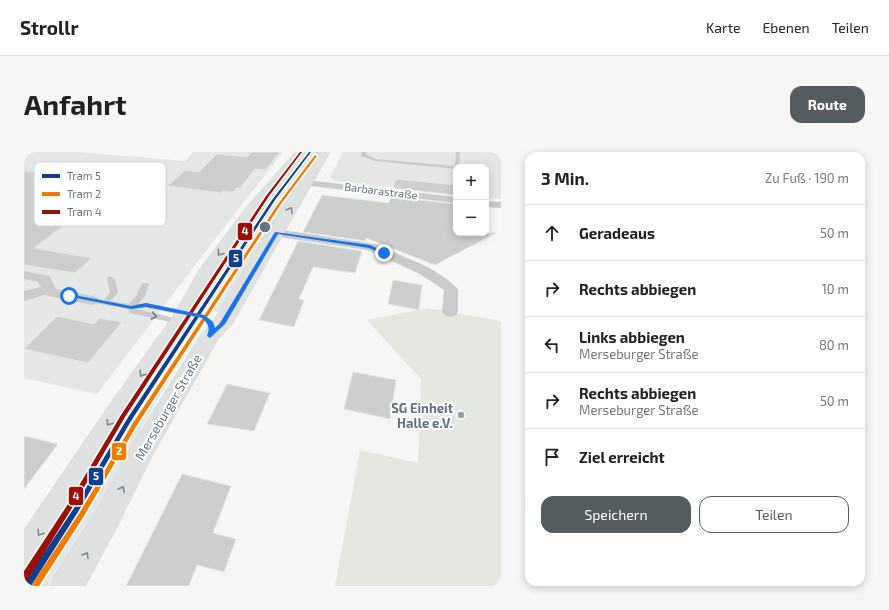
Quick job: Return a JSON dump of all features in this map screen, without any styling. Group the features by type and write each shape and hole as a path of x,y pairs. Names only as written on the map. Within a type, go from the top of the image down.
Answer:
{"main road":[{"path":"24,557 118,410 180,319 206,273 243,222 302,152"},
{"name":"Merseburger Straße","path":"67,586 104,524 141,452 210,336 222,324 324,152"}],"street":[{"name":"Barbarastraße","path":"306,182 453,200"},
{"path":"489,204 501,205"},
{"path":"276,233 370,247 384,253 440,279 451,289 450,312"},
{"path":"24,275 44,278 50,292"},
{"path":"24,296 44,291 99,301"}],"lane":[{"path":"364,152 363,155 375,160 453,168"},
{"path":"457,164 458,152"},
{"path":"99,301 114,292 111,279"},
{"path":"131,307 141,296 145,285"},
{"path":"99,301 131,307 146,305 180,319 208,319 212,329 210,336"},
{"path":"131,307 133,311 169,319 174,322 180,319"}],"shaded area":[{"path":"24,152 79,152 185,161 193,152 283,152 97,394 24,378"},
{"path":"307,152 318,152 221,311 218,312 198,308 197,307 209,279 258,210 276,192"},
{"path":"343,152 501,152 501,199 489,198 489,164 453,164 453,194 335,181 330,177"},
{"name":"SG Einheit Halle e.V.","path":"427,308 501,321 501,586 335,586 360,450 418,463 421,379 367,320"},
{"path":"193,318 198,321 201,329 157,400 82,535 51,586 24,586 24,579 95,467 124,418 190,319"}],"building":[{"path":"252,152 280,152 265,170 255,169 240,188 236,188 233,192 223,191 221,193 167,186 186,170 199,172 217,154 247,157"},
{"path":"24,171 34,172 34,226 63,226 34,248 92,258 75,273 24,265"},
{"path":"396,179 453,185 453,195 393,188"},
{"path":"322,195 389,203 391,197 453,204 453,236 489,236 489,233 496,233 435,265 366,238 365,241 303,232"},
{"path":"298,241 362,251 355,273 313,267 299,299 304,300 294,327 259,320"},
{"path":"393,280 422,285 419,310 388,304"},
{"path":"57,316 94,324 100,318 122,322 88,363 24,349"},
{"path":"353,372 396,380 390,419 344,409"},
{"path":"227,384 270,393 254,431 207,424"},
{"path":"24,436 58,444 24,489"},
{"path":"182,474 231,486 213,533 236,539 224,572 197,565 189,586 126,586"}],"tram line":[{"name":"4","path":"24,578 70,506 123,416 268,196 301,152"},
{"name":"5","path":"27,586 76,510 129,420 274,200 310,152"},
{"name":"2","path":"35,586 82,514 135,424 280,204 316,156"}],"place":[{"name":"SG Einheit Halle e.V.","path":"461,415"}],"route":[{"path":"69,296 131,307 146,305 204,317 211,323 212,329 210,336 222,324 276,233 370,247 384,253"}]}
